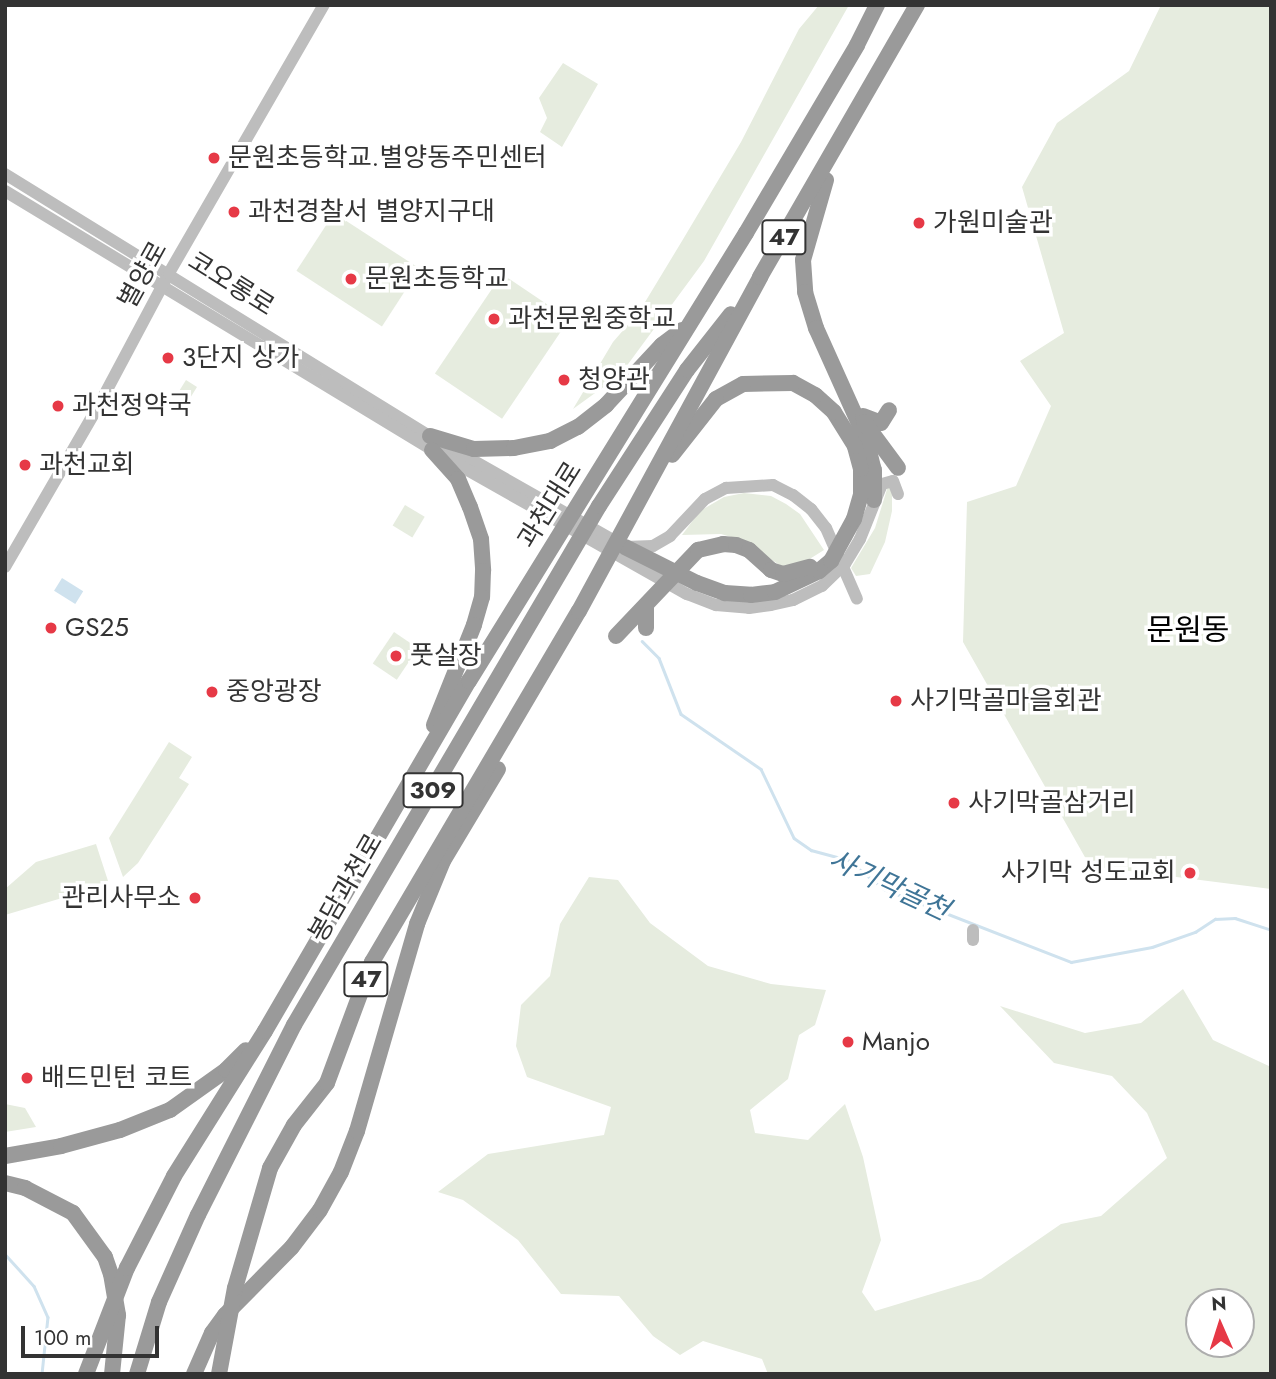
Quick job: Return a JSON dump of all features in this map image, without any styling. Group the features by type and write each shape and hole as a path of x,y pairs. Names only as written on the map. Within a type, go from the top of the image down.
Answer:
{"highway":[{"name":"과천대로","path":"265,1031 421,760 584,498 857,45 877,5"},
{"name":"47","path":"219,1374 239,1274 271,1168 288,1135 327,1083 372,962 389,929 579,611 760,277 917,5"},
{"path":"835,151 803,260 805,292 816,328 866,439 874,470 874,500"},
{"name":"봉담과천로","path":"137,1374 159,1302 198,1215 294,1025 599,506 687,370 760,277"},
{"path":"431,443 474,449 514,448 550,441 578,427 606,405 662,345 689,324"},
{"path":"616,636 698,550 723,544 749,550 771,570 792,573 821,561 855,519 861,495 861,469 855,446 834,412 815,395 793,383 743,384 716,399 686,435 628,521"},
{"path":"855,412 881,423 889,410"},
{"path":"855,412 877,435 898,468"},
{"path":"421,760 474,625 482,597 483,570 481,539 470,507 458,480 431,443"},
{"path":"625,547 697,583 725,593 751,596 775,592 819,571 831,561 837,540"},
{"path":"646,606 646,628"},
{"path":"194,1374 212,1333 292,1247 320,1210 341,1172 369,1092 403,962 443,861 568,648 579,611"},
{"name":"47","path":"5,1156 61,1146 120,1130 170,1110 226,1070 265,1031"},
{"name":"47","path":"86,1374 127,1268 174,1176 265,1031"},
{"path":"7,1183 48,1199 73,1213 92,1236 111,1274 118,1315 118,1340 112,1374"}],"street":[{"name":"별양로","path":"5,567 100,403 169,273 324,5"},
{"name":"코오롱로","path":"5,174 169,273 431,443"},
{"path":"5,191 161,288 687,594 716,605 749,608 771,605 793,600 822,586 845,564 860,539 882,484 893,481 898,494"},
{"path":"431,443 625,547 653,546 670,536 705,499 726,488 773,485 793,495 811,509 837,540 857,599"}],"shaded area":[{"path":"819,5 849,5 704,261 620,375 573,409 613,342 639,312 741,142 799,29"},
{"path":"1161,5 1271,5 1271,889 1090,866 963,642 967,502 1016,486 1051,406 1020,361 1064,333 1022,187 1057,123 1129,71"},
{"path":"563,63 598,84 562,147 540,132 547,118 539,98"},
{"path":"334,213 420,269 382,326 296,271"},
{"path":"502,274 569,319 502,419 435,373"},
{"path":"186,380 197,387 183,410 172,403"},
{"path":"888,486 892,486 892,511 885,542 870,574 856,576 851,568 875,528"},
{"path":"744,493 771,496 786,504 800,514 824,550 808,560 783,567 738,539 721,534 682,535 700,511 724,497"},
{"path":"405,505 425,517 412,537 393,526"},
{"name":"풋살장","path":"394,632 418,648 397,680 373,664"},
{"path":"169,742 192,757 179,778 189,784 138,863 123,877 109,838"},
{"path":"96,844 109,884 5,915 5,889 36,862"},
{"path":"589,877 618,880 650,923 708,966 771,984 826,990 815,1025 799,1035 788,1079 750,1110 755,1133 808,1140 845,1104 863,1157 881,1240 862,1292 875,1311 981,1279 1061,1224 1101,1216 1167,1158 1147,1113 1112,1076 1054,1063 1000,1006 1085,1033 1141,1023 1183,989 1213,1040 1271,1067 1271,1374 768,1374 762,1359 703,1341 680,1355 653,1336 619,1296 561,1294 518,1240 463,1200 438,1192 488,1154 604,1135 611,1107 527,1077 516,1046 521,1005 550,976 560,924"},
{"path":"5,1104 25,1108 36,1127 5,1132"}],"water":[{"path":"62,578 83,591 75,604 54,591"}],"waterway":[{"name":"사기막골천","path":"642,641 659,658 681,714 761,769 794,838 811,850 848,860 884,889 1071,962 1152,947 1195,932 1215,919 1235,918 1271,930"},
{"path":"5,1254 34,1286 48,1317 42,1374"}],"place":[{"name":"문원초등학교.별양동주민센터","path":"214,158"},
{"name":"과천경찰서 별양지구대","path":"234,212"},
{"name":"가원미술관","path":"919,223"},
{"name":"문원초등학교","path":"351,279"},
{"name":"과천문원중학교","path":"494,319"},
{"name":"3단지 상가","path":"168,358"},
{"name":"청양관","path":"564,380"},
{"name":"과천정약국","path":"58,406"},
{"name":"과천교회","path":"25,465"},
{"name":"GS25","path":"51,628"},
{"name":"풋살장","path":"396,656"},
{"name":"중앙광장","path":"212,692"},
{"name":"사기막골마을회관","path":"896,701"},
{"name":"사기막골삼거리","path":"954,803"},
{"name":"사기막 성도교회","path":"1190,873"},
{"name":"관리사무소","path":"195,898"},
{"name":"Manjo","path":"848,1042"},
{"name":"배드민턴 코트","path":"27,1078"}],"district":[{"name":"문원동","path":"1188,630"}]}
